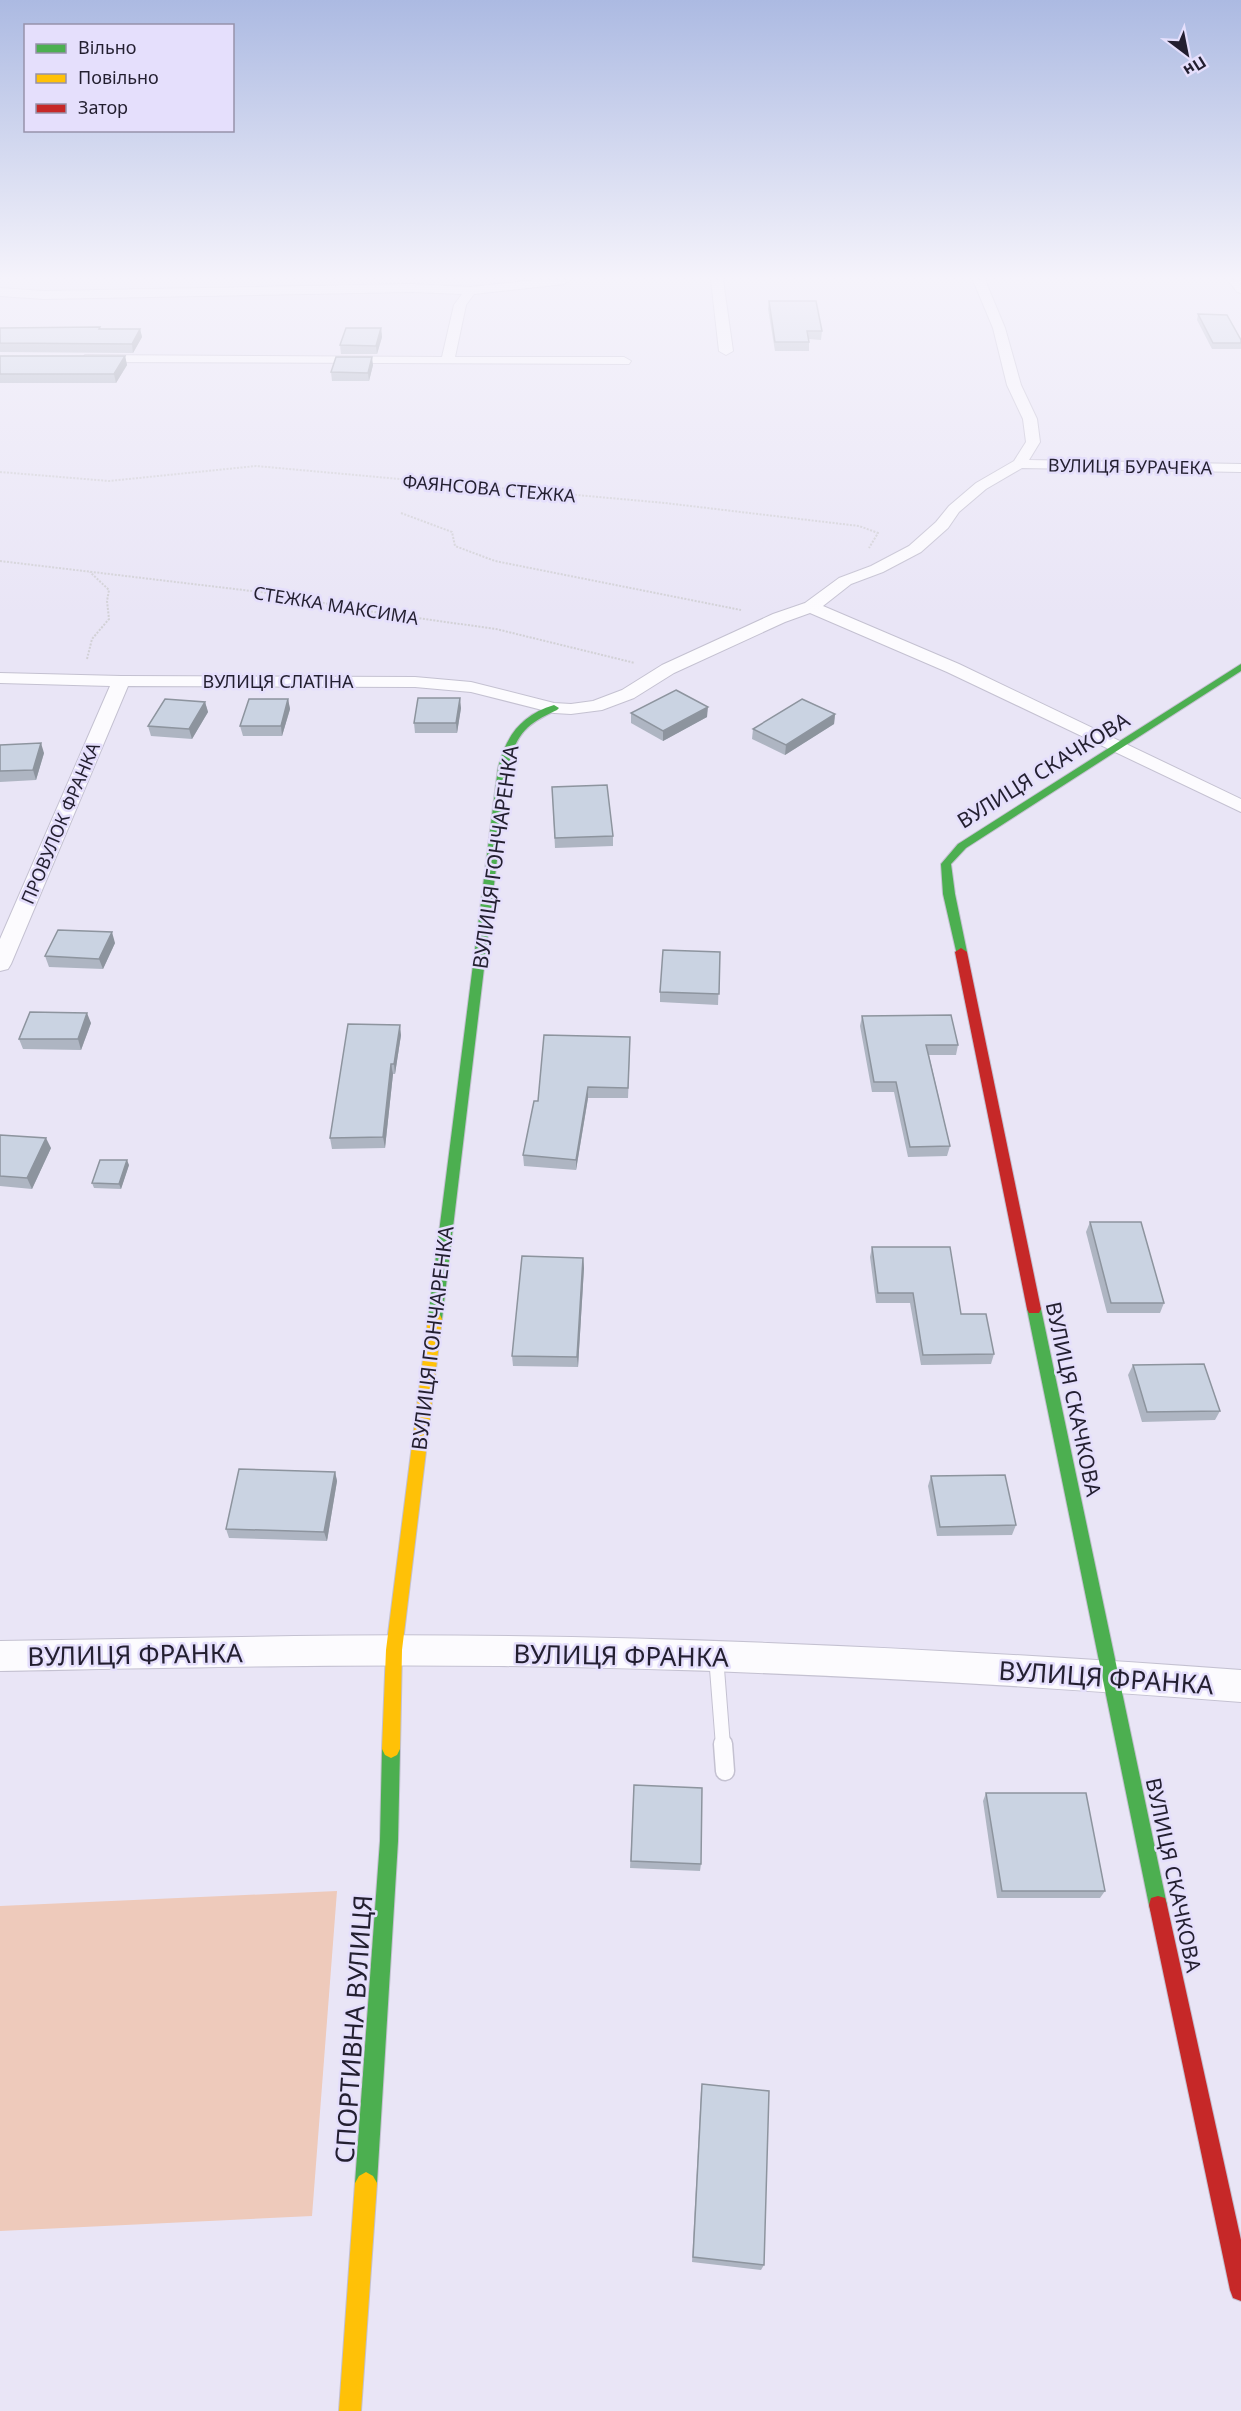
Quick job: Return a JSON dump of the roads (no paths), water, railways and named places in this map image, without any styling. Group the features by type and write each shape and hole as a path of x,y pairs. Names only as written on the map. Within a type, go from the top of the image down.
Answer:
{"street":[{"path":"1018,393 1030,419 1033,442 1019,464"},
{"name":"ВУЛИЦЯ БУРАЧЕКА","path":"1019,464 1241,468"},
{"name":"ВУЛИЦЯ ГОНЧАРЕНКА","path":"394,1650 503,768 509,739 526,720 554,708 571,709 596,706 628,694 668,669 779,618 811,607 845,581 877,569 915,549 942,525 954,509 981,486 1019,464"},
{"path":"811,607 953,668 1241,806"},
{"name":"ВУЛИЦЯ СКАЧКОВА","path":"1241,667 962,846 946,864 949,894 1109,1676 1241,2290"},
{"name":"ВУЛИЦЯ СЛАТІНА","path":"0,678 93,681 445,683 471,687 554,708"},
{"name":"ПРОВУЛОК ФРАНКА","path":"0,964 121,681"},
{"name":"ВУЛИЦЯ ФРАНКА","path":"0,1656 394,1650 716,1656 1109,1676 1241,1686"},
{"name":"СПОРТИВНА ВУЛИЦЯ","path":"350,2411 389,1841 394,1650"}],"lane":[{"path":"716,1656 725,1771"}]}
